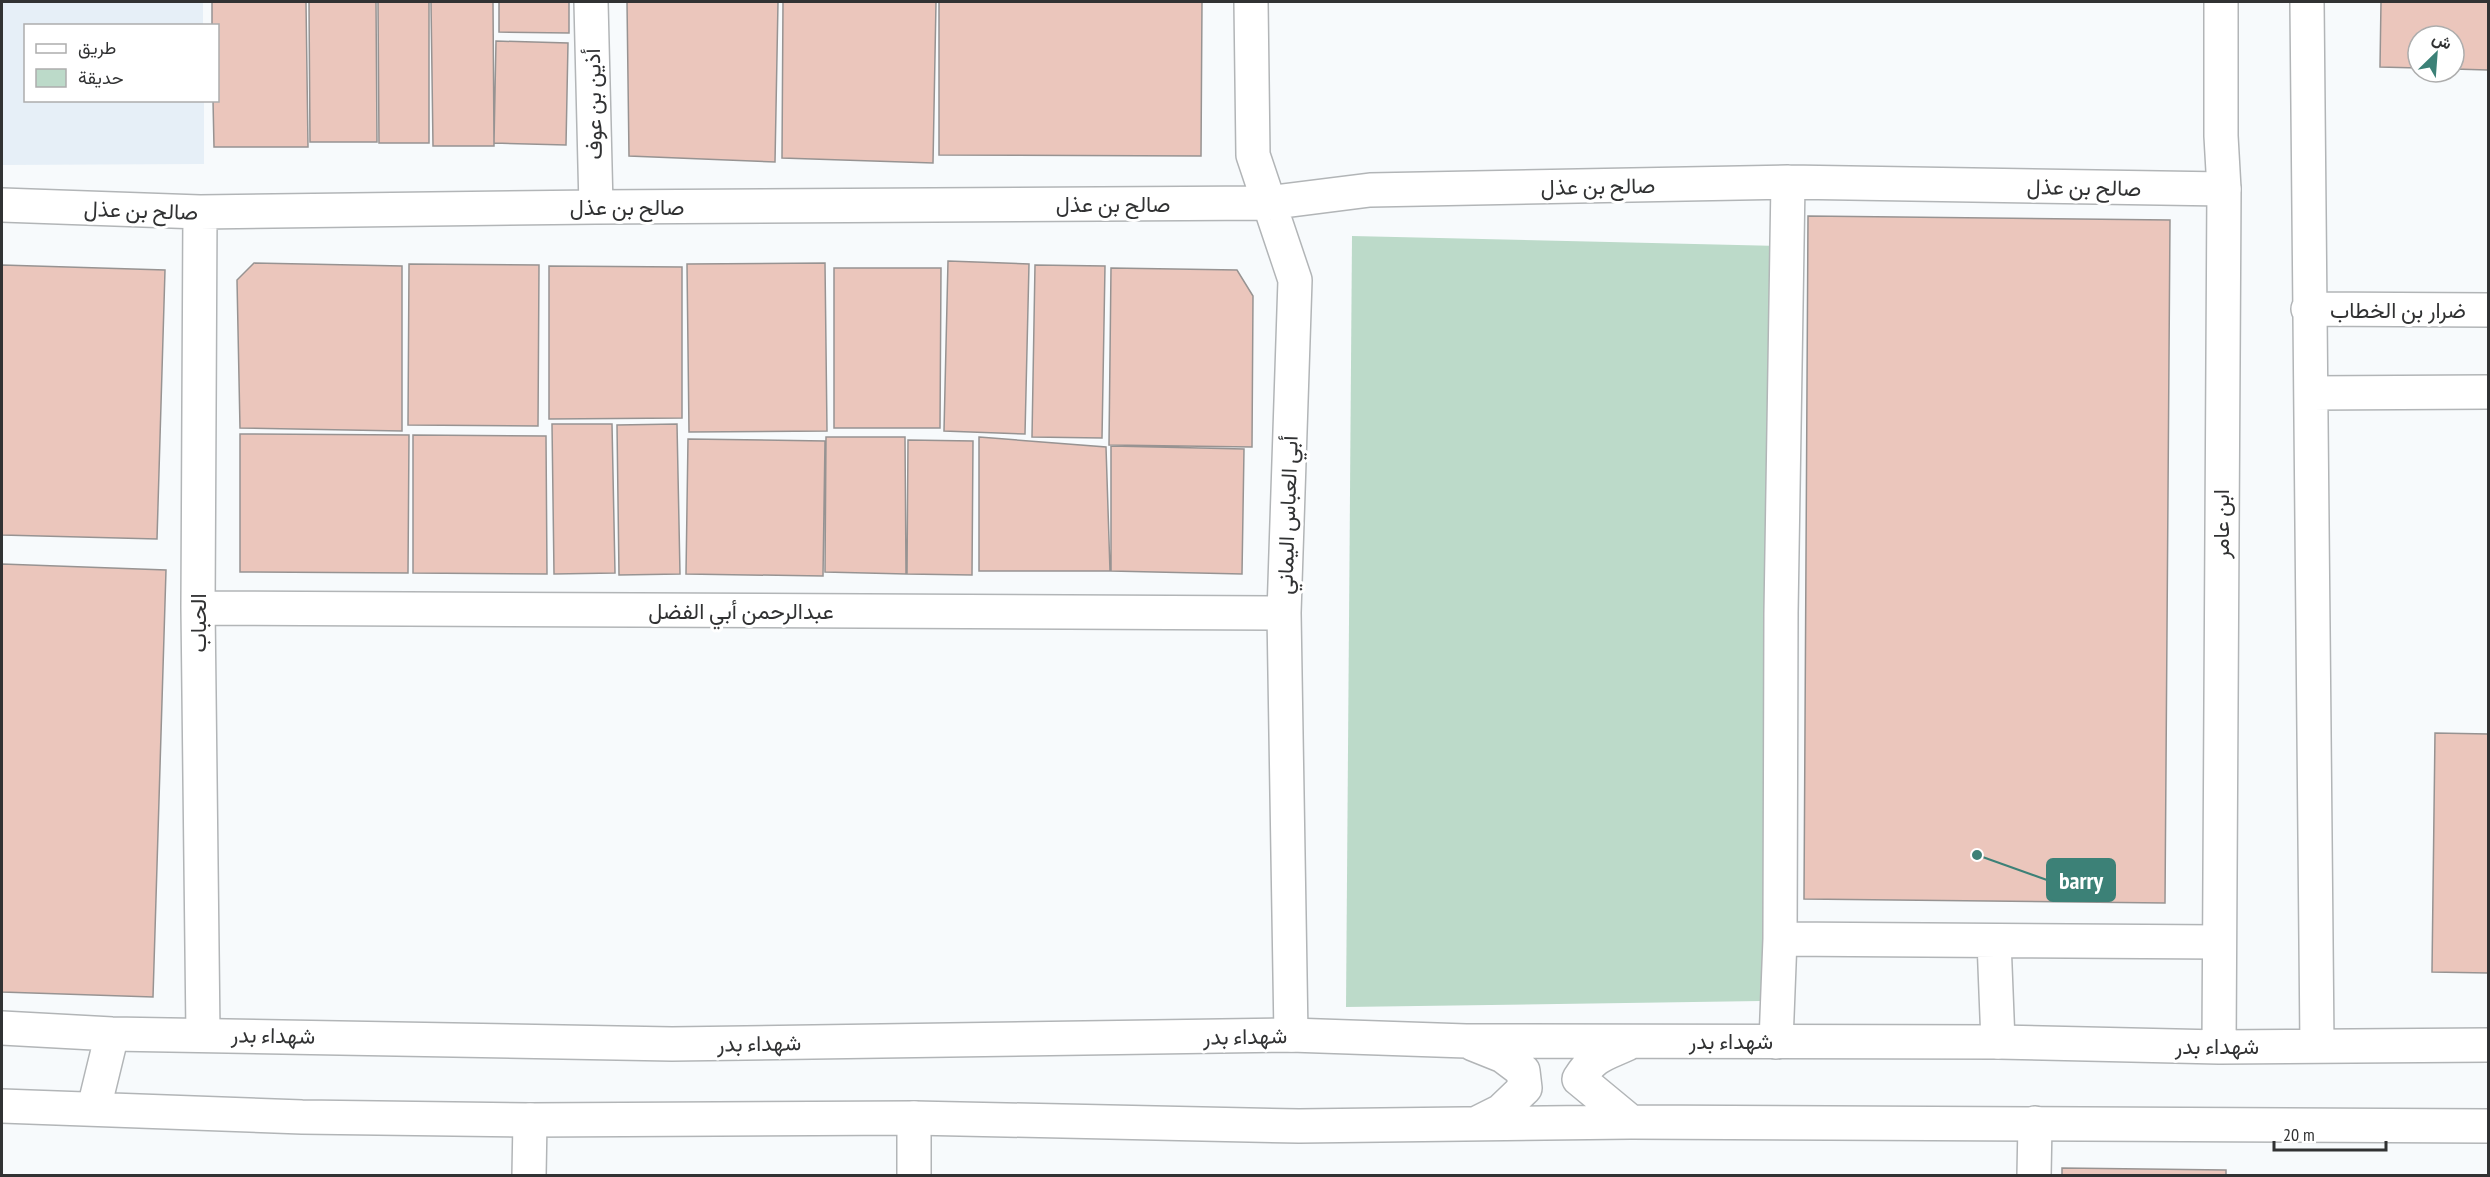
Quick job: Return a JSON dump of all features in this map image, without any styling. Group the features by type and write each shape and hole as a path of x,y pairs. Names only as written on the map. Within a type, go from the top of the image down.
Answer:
{"street":[{"name":"أذين بن عوف","path":"591,2 596,207"},
{"name":"أبي العباس اليماني","path":"1251,2 1253,155 1294,280 1284,613 1290,1035"},
{"name":"ابن عامر","path":"2219,1047 2224,189 2221,136 2221,2"},
{"path":"2307,2 2308,309 2311,393 2317,1046"},
{"name":"صالح بن عذل","path":"2,205 200,212 1268,203 1370,190 1788,182 2224,189"},
{"path":"1776,1042 1780,939 1781,624 1788,182"},
{"name":"الحباب","path":"200,212 198,609 203,1034"},
{"name":"ضرار بن الخطاب","path":"2308,309 2488,310"},
{"path":"2311,393 2488,393"},
{"name":"عبدالرحمن أبي الفضل","path":"198,609 1284,613"},
{"path":"1780,939 2219,942"},
{"path":"1994,941 1998,1042"},
{"name":"شهداء بدر","path":"2,1028 112,1034 672,1044 1290,1035 1466,1041 1998,1042 2219,1047 2488,1045"},
{"path":"94,1108 112,1034"},
{"path":"1466,1041 1503,1056 1524,1071 1525,1088 1501,1111 1473,1125"},
{"path":"1631,1122 1579,1079 1589,1064 1602,1053 1634,1041"},
{"path":"2,1106 302,1117 530,1120 914,1118 1299,1126 1631,1122 2488,1126"},
{"path":"914,1118 914,1176"},
{"path":"529,1176 530,1120"},
{"path":"2034,1176 2035,1123"}],"shaded area":[{"path":"2,2 203,2 203,24 24,24 24,102 204,102 204,164 2,165"}],"green space":[{"path":"1352,236 1784,246 1761,1001 1346,1007"}],"building":[{"path":"212,2 306,2 308,147 214,147 213,102 219,102 219,24 212,24"},
{"path":"309,2 376,2 377,142 310,142"},
{"path":"378,2 429,2 429,143 379,143"},
{"path":"431,2 493,2 494,146 433,146"},
{"path":"499,2 569,2 569,33 499,32"},
{"path":"627,2 778,2 775,162 629,156"},
{"path":"783,2 936,2 933,163 782,158"},
{"path":"939,2 1202,2 1201,156 939,155"},
{"path":"2381,2 2488,2 2488,70 2466,69 2466,24 2406,24 2406,68 2380,67"},
{"path":"496,41 568,43 566,145 494,143"},
{"path":"1808,216 2170,220 2165,903 1804,899"},
{"path":"948,261 1029,264 1025,434 944,431"},
{"path":"254,263 402,266 402,431 240,428 237,280"},
{"path":"825,263 827,431 689,432 687,264"},
{"path":"409,264 539,265 538,426 408,425"},
{"path":"2,265 165,270 157,539 2,535"},
{"path":"1035,265 1105,266 1102,438 1032,437"},
{"path":"549,266 682,267 682,418 549,419"},
{"path":"834,268 941,268 940,428 834,428"},
{"path":"1111,268 1237,270 1253,296 1252,447 1109,445"},
{"path":"552,424 612,424 615,573 554,574"},
{"path":"677,424 680,574 619,575 617,425"},
{"path":"240,434 409,435 408,573 240,572"},
{"path":"413,435 546,436 547,574 413,573"},
{"path":"826,437 905,437 906,574 825,572"},
{"path":"979,437 1106,447 1110,571 979,571"},
{"path":"688,439 825,441 823,576 686,574"},
{"path":"908,440 973,441 972,575 907,574"},
{"path":"1111,446 1244,449 1242,574 1111,571"},
{"path":"2,564 166,570 153,997 2,992"},
{"path":"2435,733 2488,734 2488,973 2432,972"},
{"path":"2062,1168 2226,1170 2226,1176 2062,1176"}],"place":[{"name":"barry","path":"1977,855"}]}
